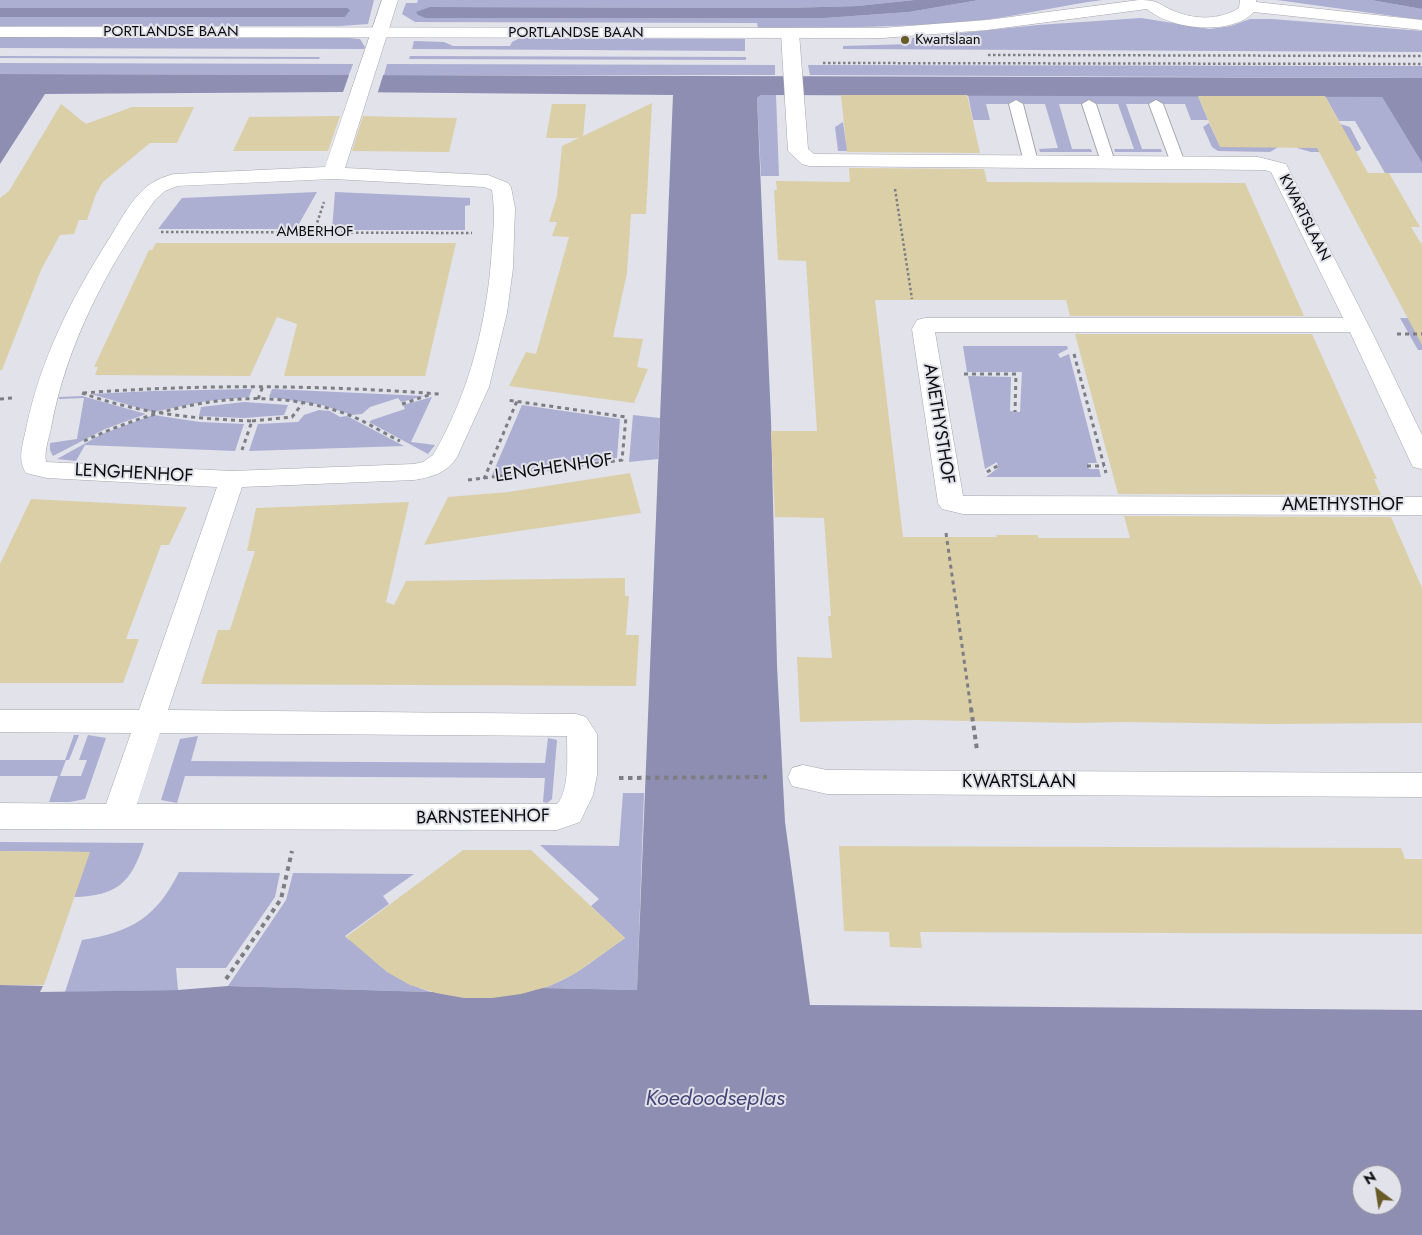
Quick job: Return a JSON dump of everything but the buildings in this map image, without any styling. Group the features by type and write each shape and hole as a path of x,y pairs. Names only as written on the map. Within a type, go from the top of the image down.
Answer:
{"street":[{"path":"333,173 390,0"},
{"path":"1149,2 1174,17 1207,22 1237,18 1247,10 1249,3 1422,26"},
{"name":"PORTLANDSE BAAN","path":"0,32 882,33 946,29 1149,2"},
{"name":"KWARTSLAAN","path":"790,33 798,151 804,157 813,161 1258,163 1279,168 1422,461"},
{"path":"35,467 32,458 46,395 69,331 95,278 125,228 148,196 168,181 333,173 488,181 496,183 503,190 505,229 496,313 473,396 446,457 438,465"},
{"path":"923,326 944,324 1357,325"},
{"name":"AMETHYSTHOF","path":"923,326 951,504 1422,506"},
{"name":"LENGHENHOF","path":"35,467 47,470 126,475 232,479 414,472 438,465"},
{"path":"117,817 232,479"},
{"name":"BARNSTEENHOF","path":"0,721 566,724 576,726 582,734 581,778 577,800 569,813 547,818 0,816"},
{"name":"KWARTSLAAN","path":"803,777 827,782 1422,785"}],"lane":[{"path":"1016,104 1031,162"},
{"path":"1088,104 1108,162"},
{"path":"1156,104 1178,163"}],"path":[{"path":"891,161 915,315 923,326"},
{"name":"AMBERHOF","path":"125,228 134,232 478,233 505,229"},
{"path":"1066,324 1114,506"},
{"path":"930,374 1016,374 1015,412"},
{"path":"258,399 263,386"},
{"name":"LENGHENHOF","path":"0,399 180,387 361,388 473,396 626,417 622,460 450,482 438,465 414,449 351,416 327,408 258,399 216,402 152,413 104,431 35,467"},
{"name":"LENGHENHOF","path":"81,393 152,413 207,420 252,421 292,417 302,404"},
{"path":"402,404 435,394"},
{"name":"LENGHENHOF","path":"484,479 517,401"},
{"path":"232,479 252,421"},
{"path":"1086,466 1104,466"},
{"path":"951,504 945,523 982,783"},
{"path":"618,778 803,777"},
{"path":"226,979 281,898 299,818"}],"shaded area":[{"path":"0,0 374,0 368,24 340,26 0,26 0,17 345,17 347,8 0,8"},
{"path":"418,0 914,0 858,6 784,8 430,7 426,18 825,18 909,12 979,0 1103,0 998,18 955,23 870,27 758,28 757,23 415,22 402,14 406,3 417,3"},
{"path":"1277,0 1371,0 1422,9 1422,20"},
{"path":"1141,18 1210,29 1231,26 1250,19 1272,19 1422,31 1422,52 843,49 843,46 911,44 912,38 1038,25"},
{"path":"0,37 349,38 360,39 365,47 364,49 0,48"},
{"path":"520,38 745,39 745,51 412,49 414,41 444,42 453,46 510,46 512,42"},
{"path":"0,56 320,57 319,59 0,58"},
{"path":"410,56 746,57 746,60 409,59"},
{"path":"0,63 353,64 349,75 0,74"},
{"path":"387,64 775,65 775,75 384,75"},
{"path":"808,65 1422,66 1422,78 810,75"},
{"path":"761,95 776,95 779,176 761,176 757,98"},
{"path":"968,95 1198,96 1208,120 1191,120 1185,104 1126,104 1142,149 1161,149 1162,152 1115,152 1114,149 1134,149 1118,104 1059,104 1072,149 1091,149 1092,152 1040,152 1039,149 1058,148 1045,104 986,104 990,120 973,120"},
{"path":"1325,96 1382,97 1422,163 1422,173 1385,173 1355,121 1339,121"},
{"path":"843,122 846,143 902,143 895,151 838,151 835,127"},
{"path":"1209,123 1219,144 1275,144 1277,148 1270,152 1218,151 1212,147 1203,127"},
{"path":"1340,124 1350,127 1361,148 1360,150 1354,152 1311,152 1297,148"},
{"path":"317,192 296,229 158,229 182,198"},
{"path":"335,192 470,198 470,205 465,206 465,230 332,230"},
{"path":"1400,318 1422,318 1422,350 1418,350"},
{"path":"963,346 1067,346 1068,349 1058,354 1060,358 1069,354 1097,463 1088,463 1089,469 1099,469 1101,477 986,477 998,468 997,462 985,469 968,376 1011,377 1010,411 1020,412 1022,372 967,372"},
{"path":"252,389 249,397 207,401 153,412 91,394 152,391"},
{"path":"272,389 424,396 401,402 398,398 370,407 362,414 352,415 322,405 269,397"},
{"path":"82,396 146,414 105,429 53,456 50,450 50,443 77,439 84,398 59,399 59,397"},
{"path":"432,397 411,442 435,445 428,454 369,422 405,409 403,405"},
{"path":"244,402 288,405 284,415 244,418 199,416 201,407"},
{"path":"522,405 620,419 617,458 492,475"},
{"path":"319,410 330,411 340,417 347,416 404,446 249,451 258,424 298,422 304,415"},
{"path":"153,415 200,422 244,424 235,451 85,445 76,461 57,459 102,434"},
{"path":"633,415 660,418 658,459 629,462"},
{"path":"74,735 79,735 60,776 81,776 87,760 79,760 88,735 106,738 85,799 70,802 49,802 58,776 0,776 0,760 65,760"},
{"path":"198,736 191,761 545,763 548,738 557,740 552,799 547,803 543,802 545,778 185,776 177,803 161,800 180,739"},
{"path":"623,793 644,793 637,990 542,988 575,973 625,938 591,906 599,899 540,845 619,846"},
{"path":"0,842 144,843 134,868 120,885 101,894 74,897 89,852 0,851"},
{"path":"179,872 280,873 275,897 226,968 176,968 178,990 65,992 82,940 115,932 140,920 161,901"},
{"path":"293,873 414,874 383,896 389,904 345,936 349,940 352,937 369,956 387,971 408,983 431,992 228,986 286,900"}],"water":[{"path":"914,0 979,0 909,12 825,18 426,18 418,15 416,12 430,7 784,8 858,6"},
{"path":"1371,0 1422,0 1422,9"},
{"path":"0,8 347,8 350,10 345,17 0,17"},
{"name":"Koedoodseplas","path":"0,74 1422,78 1422,163 1382,97 761,95 757,98 771,420 777,666 785,822 810,1005 1422,1010 1422,1235 0,1235 0,985 43,986 40,992 178,990 228,986 431,992 542,988 637,990 673,95 343,92 45,94 0,164"}],"pier":[{"path":"350,72 384,72 377,95 342,95"}],"place":[{"name":"Kwartslaan","path":"905,40"}]}
